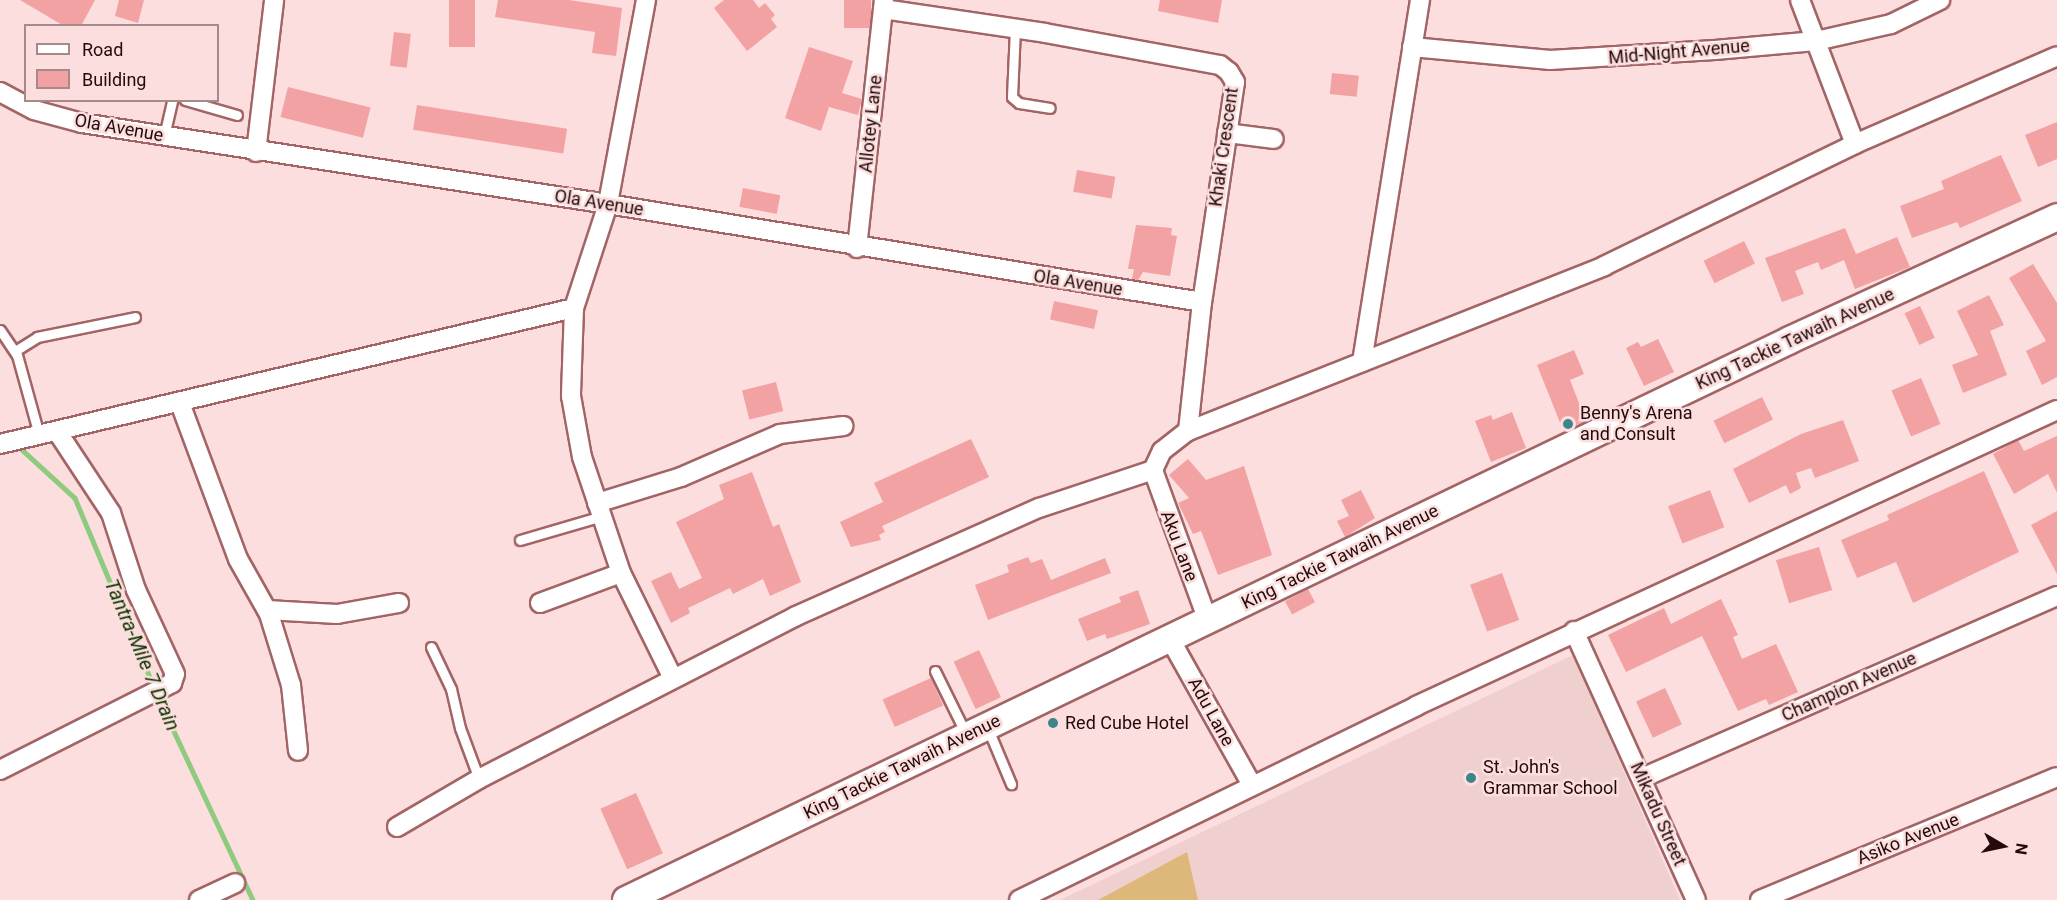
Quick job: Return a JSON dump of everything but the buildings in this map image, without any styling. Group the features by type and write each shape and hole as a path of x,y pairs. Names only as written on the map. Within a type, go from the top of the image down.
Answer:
{"street":[{"path":"256,152 274,0"},
{"path":"646,0 608,204 574,308 571,396 582,457 621,573 673,678"},
{"path":"1362,362 1420,0"},
{"path":"1800,0 1855,144"},
{"name":"Mid-Night Avenue","path":"1412,47 1550,60 1816,41 1891,24 1941,0"},
{"name":"Khaki Crescent","path":"884,5 1220,65 1235,82 1202,302 1188,431"},
{"name":"Allotey Lane","path":"857,248 884,5"},
{"path":"397,827 479,778 796,616 1039,508 1153,470 1162,451 1188,431 1650,246 1733,201 1855,144 2057,56"},
{"name":"Ola Avenue","path":"0,92 34,110 82,123 256,152 608,204 857,248 1202,302"},
{"path":"1227,133 1274,139"},
{"name":"King Tackie Tawaih Avenue","path":"626,900 1790,340 2057,217"},
{"path":"0,444 574,308"},
{"path":"180,403 238,559 267,610 291,685 298,752"},
{"path":"1019,900 1252,785 1574,631 2057,410"},
{"path":"599,509 681,477 780,434 843,426"},
{"path":"0,770 172,683 172,665 136,590 111,513 57,430"},
{"name":"Aku Lane","path":"1153,470 1208,621"},
{"path":"540,603 621,573"},
{"name":"Champion Avenue","path":"1642,778 2057,596"},
{"path":"267,610 337,614 399,603"},
{"name":"Mikadu Street","path":"1574,631 1696,900"},
{"name":"Adu Lane","path":"1170,639 1252,785"},
{"name":"Asiko Avenue","path":"1760,900 2057,777"},
{"path":"199,900 235,883"}],"lane":[{"path":"1015,28 1012,97 1019,103 1050,108"},
{"path":"164,136 172,102"},
{"path":"192,102 237,115"},
{"path":"15,351 37,337 135,317"},
{"path":"0,330 15,351 33,436"},
{"path":"520,540 599,509"},
{"path":"430,647 451,689 460,728 479,778"},
{"path":"935,670 1011,784"}],"shaded area":[{"name":"St. John's Grammar School","path":"1573,655 1680,900 1060,900"},
{"path":"1187,852 1198,900 1098,900"}],"waterway":[{"name":"Tantra-Mile 7 Drain","path":"18,446 75,498 154,687"},
{"name":"Tantra-Mile 7 Drain","path":"157,695 253,900"}],"place":[{"name":"Benny's Arena and Consult","path":"1568,424"},
{"name":"Red Cube Hotel","path":"1053,723"},
{"name":"St. John's Grammar School","path":"1471,778"}]}
